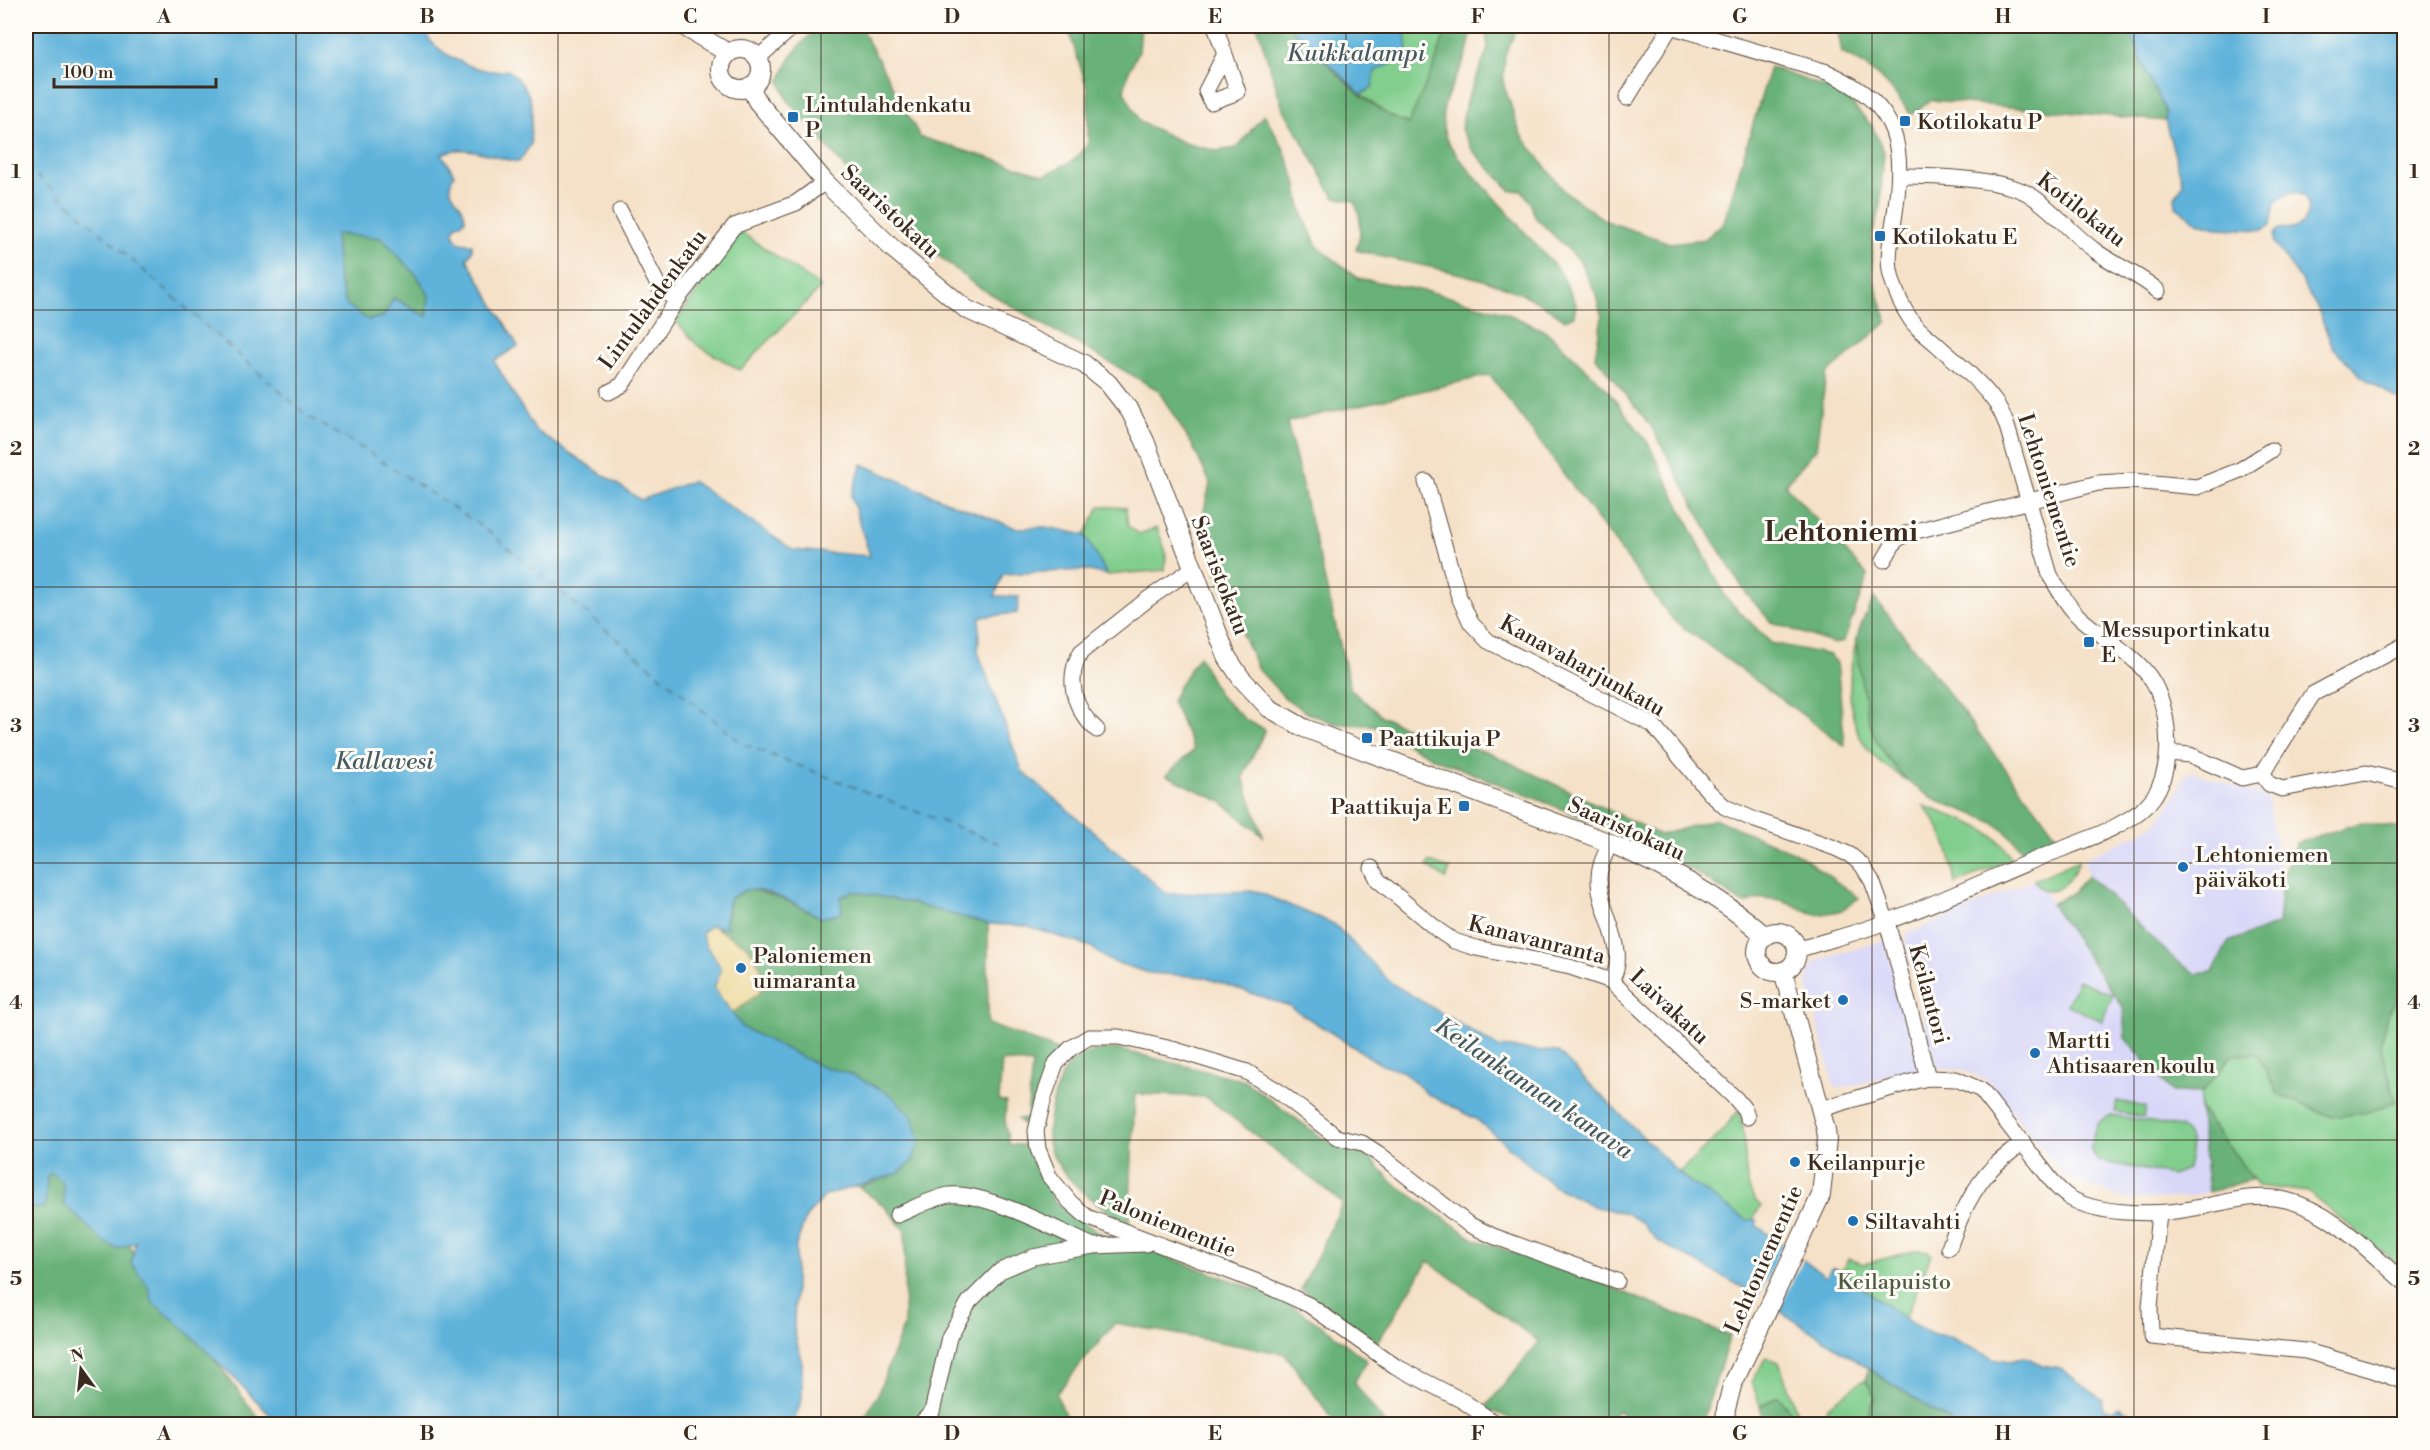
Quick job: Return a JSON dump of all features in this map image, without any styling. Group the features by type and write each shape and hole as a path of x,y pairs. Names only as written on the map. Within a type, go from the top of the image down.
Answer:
{"main road":[{"path":"683,26 728,53 744,49 758,58 759,77 750,86 737,88 731,86 723,77 722,64 728,53"},
{"name":"Saaristokatu","path":"750,86 757,101 825,182 892,248 966,309 1084,364 1108,383 1130,411 1145,441 1227,657 1241,678 1269,708 1304,728 1610,843 1657,863 1726,907 1765,936"},
{"path":"1770,933 1782,933 1792,939 1797,950 1792,965 1784,971 1772,972 1759,961 1758,945 1770,933"},
{"name":"Lehtoniementie","path":"1725,1425 1726,1409 1732,1386 1821,1195 1827,1139 1784,971"}],"street":[{"path":"758,58 794,26"},
{"path":"1215,26 1225,54"},
{"path":"1627,98 1670,26"},
{"name":"Lehtoniementie","path":"1670,26 1827,72 1851,83 1867,95 1885,116 1895,134 1900,161 1889,254 1891,276 1900,302 1912,322 1968,372 1996,404 2009,434 2050,575 2077,615 2139,665 2157,689 2166,722 2168,753 2166,768 2152,799 2132,817 1887,922 1797,950"},
{"name":"Kotilokatu","path":"1900,176 2000,184 2019,188 2033,196 2091,248 2111,262 2147,281 2158,291"},
{"name":"Lintulahdenkatu","path":"609,392 622,385 677,300 734,226 796,203 825,182"},
{"path":"620,211 659,287 677,300"},
{"path":"1884,560 1895,541 1905,534 2098,483 2132,481 2197,487 2240,470 2271,450"},
{"name":"Kanavaharjunkatu","path":"1426,482 1459,597 1471,623 1488,641 1653,725 1709,792 1725,807 1850,855 1862,865 1872,881 1887,922"},
{"path":"1097,730 1086,720 1077,704 1072,680 1074,664 1081,652 1148,599 1192,569"},
{"path":"2168,753 2190,755 2242,778 2262,774 2313,694 2404,645"},
{"path":"2262,774 2270,784 2282,789 2366,773 2404,782"},
{"name":"Laivakatu","path":"1610,843 1599,866 1599,881 1618,958 1616,972 1611,981 1736,1099 1745,1110 1747,1117"},
{"name":"Kanavanranta","path":"1372,868 1378,880 1439,932 1454,941 1476,948 1570,967 1611,981"},
{"name":"Keilantori","path":"1887,922 1928,1078"},
{"name":"Paloniementie","path":"1496,1425 1463,1401 1395,1366 1309,1305 1263,1284 1152,1244 1087,1217 1070,1202 1049,1176 1038,1149 1036,1131 1039,1115 1056,1063 1071,1048 1089,1037 1119,1037 1247,1072 1278,1091 1336,1137 1362,1143 1378,1154 1468,1224 1493,1236 1617,1281"},
{"path":"1821,1109 1928,1078 1956,1079 1981,1090 2024,1142 2056,1186 2070,1198 2103,1208 2159,1213 2251,1197 2284,1199 2317,1211 2404,1282"},
{"path":"1949,1248 1958,1222 1979,1184 1994,1166 2024,1142"},
{"path":"897,1215 948,1195 967,1196 997,1204 1093,1246"},
{"path":"2159,1213 2151,1334 2306,1351 2373,1370 2402,1373"},
{"path":"920,1425 932,1412 949,1337 969,1302 1000,1271 1033,1257 1093,1246 1152,1244"}],"shaded area":[{"name":"Lehtoniemen päiväkoti","path":"2193,772 2268,798 2282,880 2278,924 2229,942 2213,972 2196,975 2176,961 2088,875 2084,859 2135,836 2159,821 2186,774"},
{"name":"Martti Ahtisaaren koulu","path":"2034,880 2045,891 2051,904 2123,1007 2125,1038 2172,1092 2201,1093 2199,1109 2209,1192 2188,1197 2128,1200 2064,1176 1988,1081 1964,1070 1936,1067 1905,944 1907,934"},
{"path":"1885,940 1920,1069 1838,1089 1832,1080 1807,982 1809,970 1818,960"}],"green space":[{"path":"821,26 860,26 920,137 1045,175 1074,160 1088,144 1088,90 1067,26 1141,26 1139,51 1128,73 1124,91 1140,122 1184,143 1217,151 1237,148 1264,114 1283,147 1296,181 1302,213 1317,246 1358,278 1435,293 1504,312 1547,332 1606,388 1648,443 1726,598 1771,643 1830,655 1837,663 1845,746 1672,619 1490,375 1287,422 1351,690 1383,717 1433,740 1488,752 1660,835 1716,819 1798,854 1859,898 1840,911 1816,915 1782,900 1762,898 1744,904 1692,870 1612,829 1431,757 1373,725 1336,724 1308,713 1285,698 1258,669 1226,598 1201,525 1210,483 1192,445 1158,390 975,285 880,209 788,101 780,82 796,50"},
{"path":"1257,26 1289,26 1359,94 1374,106 1408,124 1436,61 1447,26 1470,26 1466,56 1444,109 1443,123 1446,138 1458,157 1561,273 1576,304 1574,316 1565,320 1542,304 1491,282 1356,250 1360,225 1354,201 1334,197 1282,106"},
{"path":"1404,26 1447,26 1436,61 1409,124 1390,117 1361,94 1372,88 1375,71 1391,63 1407,49"},
{"path":"1485,26 1506,26 1515,33 1505,55 1503,82 1520,133 1563,190 1606,221 1670,243 1705,239 1724,222 1770,67 1843,94 1872,126 1884,152 1880,206 1872,235 1873,277 1887,322 1826,375 1816,449 1785,485 1868,576 1844,641 1834,644 1771,622 1746,593 1713,540 1651,426 1595,356 1602,317 1595,292 1579,260 1535,217 1530,202 1522,190 1511,191 1473,151 1461,129 1466,102 1488,49"},
{"path":"1837,26 2121,26 2131,36 2137,47 2147,75 2166,112 2165,121 1931,100 1911,115 1896,94 1881,79 1842,53"},
{"path":"741,232 821,287 740,370 697,345 676,321 734,238"},
{"path":"335,234 382,238 418,277 429,295 427,318 383,317 367,320 346,304 338,277"},
{"path":"1100,506 1126,508 1128,526 1139,534 1157,528 1166,552 1165,570 1107,575 1085,535"},
{"path":"1874,598 2061,841 2025,857 2007,833 1984,818 1921,791 1902,775 1885,755 1869,721 1858,657 1859,630"},
{"path":"1857,638 1859,669 1888,758 1906,781 1873,755 1857,729 1850,699 1850,683"},
{"path":"1199,656 1219,695 1246,720 1265,730 1243,777 1263,836 1220,801 1166,775 1194,750 1172,701 1180,684"},
{"path":"1924,806 1985,831 2004,847 2012,859 1955,884 1945,843 1937,824"},
{"path":"2359,823 2404,828 2404,988 2387,1015 2380,1045 2396,1101 2369,1112 2332,1117 2278,1094 2257,1054 2232,1055 2201,1093 2172,1092 2125,1038 2123,1007 2051,904 2072,893 2088,875 2176,961 2196,974 2213,972 2228,942 2278,924 2282,880 2296,843"},
{"path":"2079,860 2072,875 2061,887 2047,891 2034,880"},
{"path":"1429,862 1450,869 1446,879 1427,866"},
{"path":"748,889 786,900 821,918 841,897 853,891 907,902 988,924 988,1024 1058,1050 1032,1126 1022,1124 1018,1119 1027,1119 1032,1064 1002,1061 999,1101 1006,1102 1005,1126 1008,1144 1024,1145 1024,1137 1031,1137 1053,1200 1096,1231 1280,1298 1331,1332 1367,1361 1354,1382 1385,1424 1336,1424 1285,1354 1115,1323 1056,1394 1069,1424 861,1424 877,1396 904,1325 905,1231 884,1206 859,1187 897,1174 912,1162 853,1075 818,1065 743,1028 731,1014 758,994 766,983 758,963 748,948 712,925 722,928 728,914 729,899"},
{"path":"26,921 132,1250 263,1424 26,1424"},
{"path":"2078,980 2113,995 2102,1021 2067,1005"},
{"path":"2404,988 2404,1270 2308,1192 2258,1186 2199,1108 2201,1093 2232,1055 2258,1054 2278,1094 2331,1117 2396,1101 2380,1045 2387,1015"},
{"path":"1116,1049 1243,1080 1324,1139 1372,1159 1392,1182 1474,1239 1582,1275 1730,1336 1702,1424 1628,1424 1620,1411 1594,1424 1516,1424 1512,1419 1485,1408 1539,1342 1428,1261 1378,1342 1301,1289 1343,1203 1206,1097 1135,1094 1129,1224 1094,1202 1073,1183 1056,1161 1050,1149 1048,1130 1055,1093 1069,1065 1085,1054"},
{"path":"2117,1101 2146,1107 2144,1117 2115,1112"},
{"path":"2199,1108 2253,1179 2209,1192"},
{"path":"1739,1110 1744,1135 1746,1175 1754,1198 1761,1206 1753,1219 1748,1221 1678,1173 1717,1137"},
{"path":"2111,1115 2180,1127 2190,1141 2187,1169 2172,1175 2098,1161 2090,1149 2094,1133 2098,1124"},
{"name":"Keilapuisto","path":"1917,1250 1928,1251 1931,1255 1905,1319 1841,1272 1848,1259 1864,1264"},
{"path":"1766,1357 1779,1362 1801,1424 1778,1396 1760,1406 1752,1382"},
{"path":"1869,1369 1954,1424 1863,1424 1875,1398 1865,1379"},
{"path":"1865,1379 1876,1398 1863,1424 1823,1424 1827,1407"},
{"path":"1778,1396 1800,1424 1765,1424 1760,1406"}],"sand":[{"name":"Paloniemen uimaranta","path":"712,925 748,948 758,962 766,983 758,994 731,1014 714,988 721,971 703,937 702,931"}],"water":[{"name":"Kallavesi","path":"26,26 337,26 344,33 357,30 362,34 379,30 381,26 423,26 429,39 444,53 455,59 477,68 508,70 522,84 531,101 531,144 519,162 471,150 442,154 454,174 451,182 452,193 464,213 465,220 456,226 454,236 460,242 472,244 472,251 467,259 518,346 494,361 535,430 641,500 692,481 793,550 870,556 851,496 862,464 950,503 1016,528 1046,527 1085,535 1107,575 1085,570 1003,574 995,596 1019,597 1017,613 980,617 978,652 1022,771 1167,894 1256,891 1334,924 1391,983 1498,1047 1558,1052 1684,1178 1747,1220 1757,1221 1756,1225 1826,1277 1831,1268 1835,1268 1905,1319 1931,1334 1948,1336 1993,1358 2010,1361 2026,1357 2042,1365 2060,1368 2103,1400 2104,1410 2111,1411 2118,1407 2144,1421 2157,1424 1954,1424 1746,1289 1657,1241 1641,1222 1626,1213 1595,1207 1554,1186 1476,1119 1427,1094 1404,1072 1382,1065 1289,1006 1203,977 1149,973 1108,960 1091,947 1026,926 988,924 907,902 853,891 841,897 842,913 821,918 785,899 763,891 746,890 729,899 725,920 727,927 712,925 702,932 705,943 717,960 721,971 714,988 743,1028 818,1065 853,1075 890,1094 912,1116 920,1141 912,1162 897,1174 826,1195 806,1217 796,1245 794,1329 802,1364 802,1399 793,1424 275,1424 269,1414 240,1384 179,1324 153,1303 148,1286 131,1263 136,1242 117,1249 104,1242 64,1204 63,1182 51,1172 47,1177 45,1207 30,1209 26,1200 26,1090 31,1081 33,1068 26,1054","holes":["335,234 382,238 418,277 429,295 427,317 394,298 383,317 368,320 346,304 338,277"]},
{"name":"Kuikkalampi","path":"1289,26 1404,26 1408,49 1391,64 1375,71 1372,88 1361,94"},
{"path":"2121,26 2404,26 2404,403 2362,377 2332,346 2318,309 2274,243 2276,231 2298,226 2306,219 2308,205 2303,195 2290,192 2275,203 2271,225 2263,230 2216,228 2199,223 2176,207 2175,197 2183,184 2165,121 2166,112 2147,75 2137,47 2131,36"}],"pier":[{"path":"1784,1242 1804,1257 1777,1314 1757,1300"}],"ferry route":[{"path":"26,166 310,418 364,449 484,528 743,744 1000,844"},
{"path":"2041,1420 2050,1424"}],"place":[{"name":"Lintulahdenkatu P","path":"793,117"},
{"name":"Kotilokatu P","path":"1905,121"},
{"name":"Kotilokatu E","path":"1880,236"},
{"name":"Messuportinkatu E","path":"2089,642"},
{"name":"Paattikuja P","path":"1367,738"},
{"name":"Paattikuja E","path":"1464,806"},
{"name":"Lehtoniemen päiväkoti","path":"2183,867"},
{"name":"Paloniemen uimaranta","path":"741,968"},
{"name":"S-market","path":"1843,1000"},
{"name":"Martti Ahtisaaren koulu","path":"2035,1053"},
{"name":"Keilanpurje","path":"1795,1162"},
{"name":"Siltavahti","path":"1853,1221"}],"district":[{"name":"Lehtoniemi","path":"1841,531"}],"water label":[{"name":"Keilankannan kanava","path":"1534,1088"}]}
